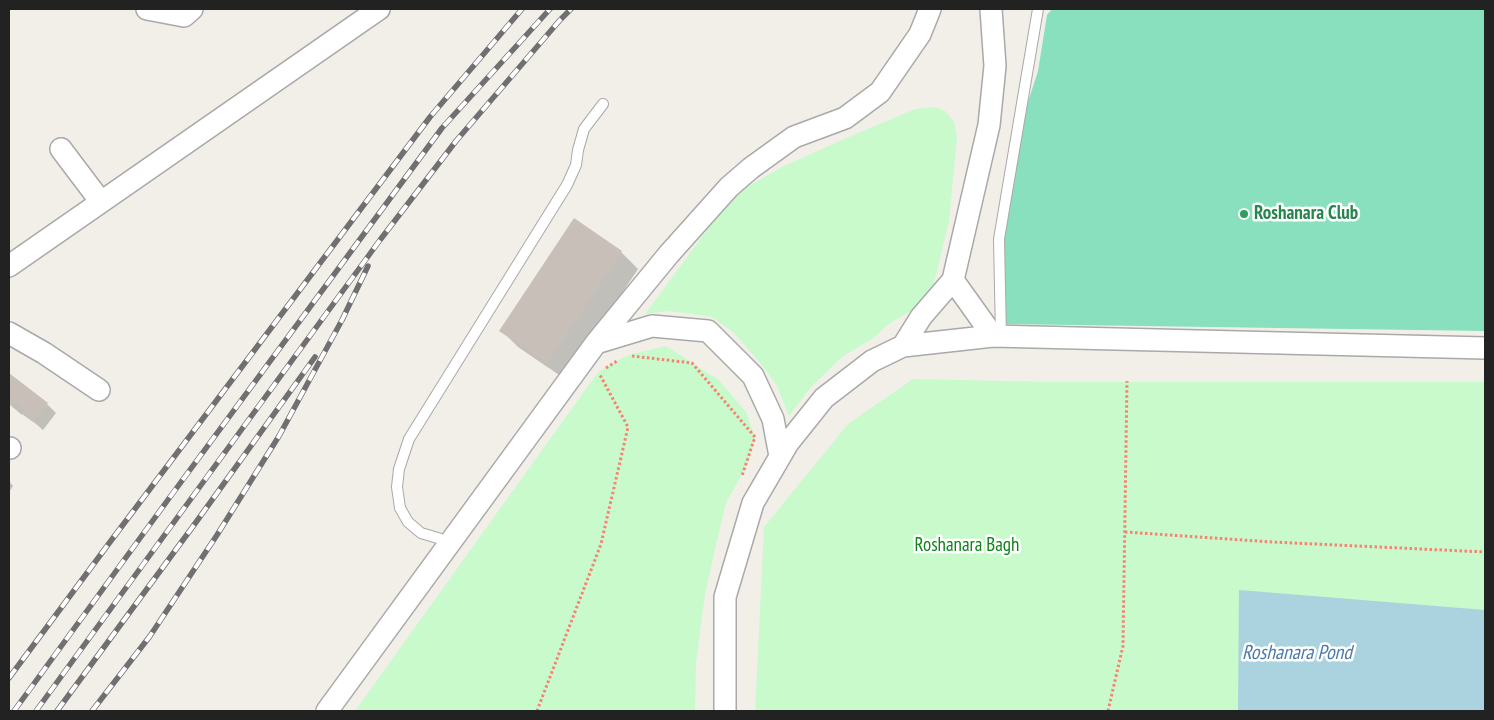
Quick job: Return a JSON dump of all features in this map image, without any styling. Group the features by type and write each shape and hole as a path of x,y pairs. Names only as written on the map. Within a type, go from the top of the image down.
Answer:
{"street":[{"path":"147,9 184,16 192,9"},
{"path":"9,266 378,9"},
{"path":"328,711 596,343 669,254 729,187 751,168 794,137 845,118 880,92 920,34 930,9"},
{"path":"904,346 922,317 953,280 989,126 995,66 991,9"},
{"path":"61,149 101,202"},
{"path":"953,280 997,336"},
{"path":"596,343 652,326 708,331 753,376 772,419 780,456"},
{"path":"9,333 44,353 99,390"},
{"path":"725,711 725,597 753,503 788,443 824,398 872,361 904,346 997,336 1485,348"}],"lane":[{"path":"997,336 999,239 1038,9"},
{"path":"451,542 421,533 408,522 400,508 397,487 398,469 409,439 567,185 576,165 584,130 603,104"}],"path":[{"path":"628,355 692,363 754,437 739,483"},
{"path":"537,711 602,544 628,427 598,372 621,359"},
{"path":"1108,711 1123,646 1127,381"},
{"path":"1125,532 1272,542 1485,552"}],"green space":[{"name":"Roshanara Club","path":"1052,9 1485,9 1485,331 1005,324 994,270 1010,158 1038,71 1047,15"},
{"path":"935,107 945,111 954,122 957,137 949,221 933,287 924,303 889,324 872,339 843,356 810,388 789,416 777,386 761,364 734,333 712,317 667,311 645,314 732,196 780,168 835,143 915,109"},
{"path":"666,346 719,380 746,412 755,437 748,463 726,503 705,594 696,663 695,711 355,711 598,372 628,355"},
{"name":"Roshanara Bagh","path":"913,379 1051,382 1485,382 1485,711 755,711 764,527 848,424"}],"water":[{"name":"Roshanara Pond","path":"1239,590 1485,610 1485,711 1238,711"}],"building":[{"path":"574,218 622,251 547,363 499,331"},
{"path":"9,373 48,403 33,422 22,414 25,410 16,403 13,407 9,403"}],"railway":[{"path":"9,678 430,117 522,9"},
{"path":"14,711 442,128 550,9"},
{"path":"36,711 380,240 456,141 571,9"},
{"path":"92,711 150,636 217,535 279,436 342,320 368,266"},
{"path":"57,711 315,357"}],"place":[{"name":"Roshanara Club","path":"1244,214"}]}
